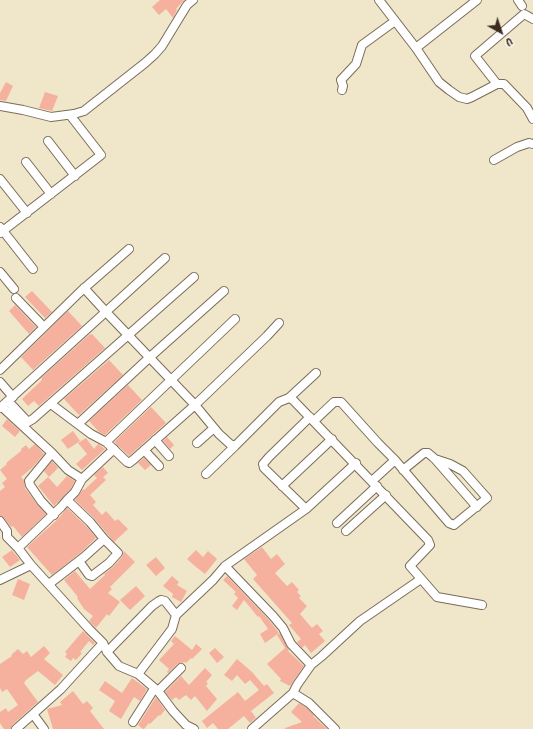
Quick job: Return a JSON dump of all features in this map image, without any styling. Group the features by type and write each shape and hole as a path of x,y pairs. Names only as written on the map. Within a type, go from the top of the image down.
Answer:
{"street":[{"path":"0,106 51,117 70,115 84,111 145,63 162,46 187,5 193,0"},
{"path":"379,0 416,48 439,82 459,97 467,99 472,98 497,84 504,84 527,108 533,119"},
{"path":"416,48 477,0"},
{"path":"497,84 475,56 524,14 533,19"},
{"path":"342,90 342,80 356,64 362,44 395,21"},
{"path":"33,268 1,230 26,213 101,155 70,115"},
{"path":"48,142 75,176"},
{"path":"494,160 517,147 529,143 533,144"},
{"path":"26,162 51,194"},
{"path":"0,179 26,213"},
{"path":"0,370 43,326 129,249"},
{"path":"6,404 165,258"},
{"path":"0,272 15,294 43,326"},
{"path":"6,404 28,422 51,404 194,277"},
{"path":"84,288 195,405 214,428 230,444 235,446"},
{"path":"78,424 224,291"},
{"path":"106,442 235,319"},
{"path":"51,404 95,436 106,442 129,463 195,405 279,323"},
{"path":"206,474 279,402 288,398 316,373"},
{"path":"0,382 6,404 62,465 82,479"},
{"path":"288,398 294,400 356,463 428,540 430,545 410,566 436,597 482,605"},
{"path":"306,509 264,468 264,462 312,419 334,402 341,402 395,460 403,470 451,525 456,524 487,498 463,471 435,458 428,453 424,453 403,470"},
{"path":"198,443 214,428"},
{"path":"282,486 332,439"},
{"path":"155,440 169,456"},
{"path":"18,548 54,515 75,492 82,479 114,449"},
{"path":"144,450 159,466"},
{"path":"52,453 29,481 30,485 41,501 54,515"},
{"path":"435,458 477,507"},
{"path":"337,523 395,460"},
{"path":"138,674 172,629 176,615 214,580 225,566 306,509 356,463"},
{"path":"453,480 463,471"},
{"path":"346,531 386,495"},
{"path":"67,500 93,525 118,553 92,576 90,576 79,561"},
{"path":"0,521 7,532 7,537 89,630 103,643 106,652 119,666 138,674 156,690 182,720 194,729"},
{"path":"49,584 104,539"},
{"path":"0,580 31,565"},
{"path":"225,566 273,616 283,628 291,644 311,665"},
{"path":"252,729 293,693 311,665 360,621 421,579"},
{"path":"106,652 159,601 165,601 176,615"},
{"path":"16,729 62,689 103,643"},
{"path":"133,722 156,690 181,668"},
{"path":"293,693 309,703 334,729"},
{"path":"33,714 44,729"}],"building":[{"path":"160,0 184,0 176,9 177,10 173,18 166,9 159,15 152,7"},
{"path":"6,82 13,86 6,101 0,100 0,93"},
{"path":"45,92 58,96 52,111 39,108"},
{"path":"32,291 52,312 45,318 25,297"},
{"path":"15,305 36,327 29,334 9,311"},
{"path":"68,311 82,326 33,370 21,357"},
{"path":"90,334 92,334 105,348 39,406 34,401 28,406 22,399 42,380 41,378"},
{"path":"109,360 123,375 79,415 64,399"},
{"path":"128,385 142,400 105,435 99,432 89,421"},
{"path":"151,407 166,423 129,456 114,442"},
{"path":"7,419 20,431 15,437 2,426"},
{"path":"73,431 80,441 68,449 61,440"},
{"path":"167,437 174,445 170,449 163,441"},
{"path":"86,438 94,449 98,444 105,449 82,470 76,464 87,454 78,443"},
{"path":"35,444 44,454 33,467 21,477 24,480 25,488 46,514 22,537 13,526 11,527 4,518 0,516 0,491 5,487 2,483 7,479 0,470 26,445 29,449"},
{"path":"144,458 151,465 145,470 138,463"},
{"path":"52,461 58,468 49,477 44,471"},
{"path":"103,467 108,473 103,477 106,480 90,495 96,502 93,505 102,515 106,511 115,521 118,519 128,529 114,542 94,518 75,500 83,489 84,490 97,478 94,475"},
{"path":"67,476 75,481 71,489 54,506 38,486 48,477 57,487"},
{"path":"67,508 96,538 52,575 27,547 58,519"},
{"path":"262,547 271,559 277,554 285,564 275,573 287,586 292,582 299,590 297,592 301,596 299,598 307,606 300,614 312,628 317,624 323,631 319,634 325,641 311,653 305,645 302,648 297,642 301,639 289,625 292,623 253,579 257,575 244,559"},
{"path":"12,550 20,560 10,567 2,557"},
{"path":"196,550 203,557 208,551 217,559 205,574 187,559"},
{"path":"124,551 135,562 110,587 112,589 108,593 120,602 109,616 107,614 96,628 89,621 93,616 84,609 77,598 78,597 64,580 75,571 90,589 122,557"},
{"path":"156,557 165,568 156,576 146,565"},
{"path":"172,576 179,582 177,585 187,591 181,602 172,597 173,594 163,586"},
{"path":"227,576 269,620 279,633 265,643 260,634 268,629 259,616 258,617 244,600 237,610 232,606 238,598 234,594 236,592 223,580"},
{"path":"18,579 30,584 24,600 12,595"},
{"path":"136,586 145,596 130,610 120,600"},
{"path":"83,631 95,643 93,645 89,641 80,652 82,653 76,660 73,658 71,661 65,657 67,654 65,652"},
{"path":"280,633 289,650 288,651 304,666 290,686 280,681 281,679 267,664 285,648 277,635"},
{"path":"175,636 192,650 196,644 202,649 192,659 191,658 186,663 177,664 168,673 167,672 169,669 159,660 174,644 171,641"},
{"path":"44,646 50,653 44,659 63,675 55,685 38,671 26,680 24,683 38,702 12,725 11,729 4,729 0,723 0,712 6,708 8,712 18,705 7,689 2,692 0,688 0,664 12,656 11,655 18,649 23,654 27,651 31,657"},
{"path":"215,648 224,657 217,663 209,653"},
{"path":"237,659 252,672 264,686 267,684 274,693 251,711 256,718 250,723 244,716 228,729 218,729 213,723 207,728 202,721 238,692 245,701 259,690 250,680 245,684 237,675 232,681 224,675"},
{"path":"205,668 212,675 206,682 208,683 206,686 217,699 207,711 195,696 191,700 186,695 179,700 176,697 172,700 165,692 181,676 189,685"},
{"path":"132,678 147,689 140,701 134,697 121,719 109,711 115,701 99,690 105,681 122,693"},
{"path":"73,691 83,704 87,701 93,708 90,711 104,729 53,729 47,709 62,705 60,702"},
{"path":"156,697 165,710 160,716 159,715 143,729 138,725"},
{"path":"299,703 306,707 327,729 285,729 302,722 291,712"}]}
